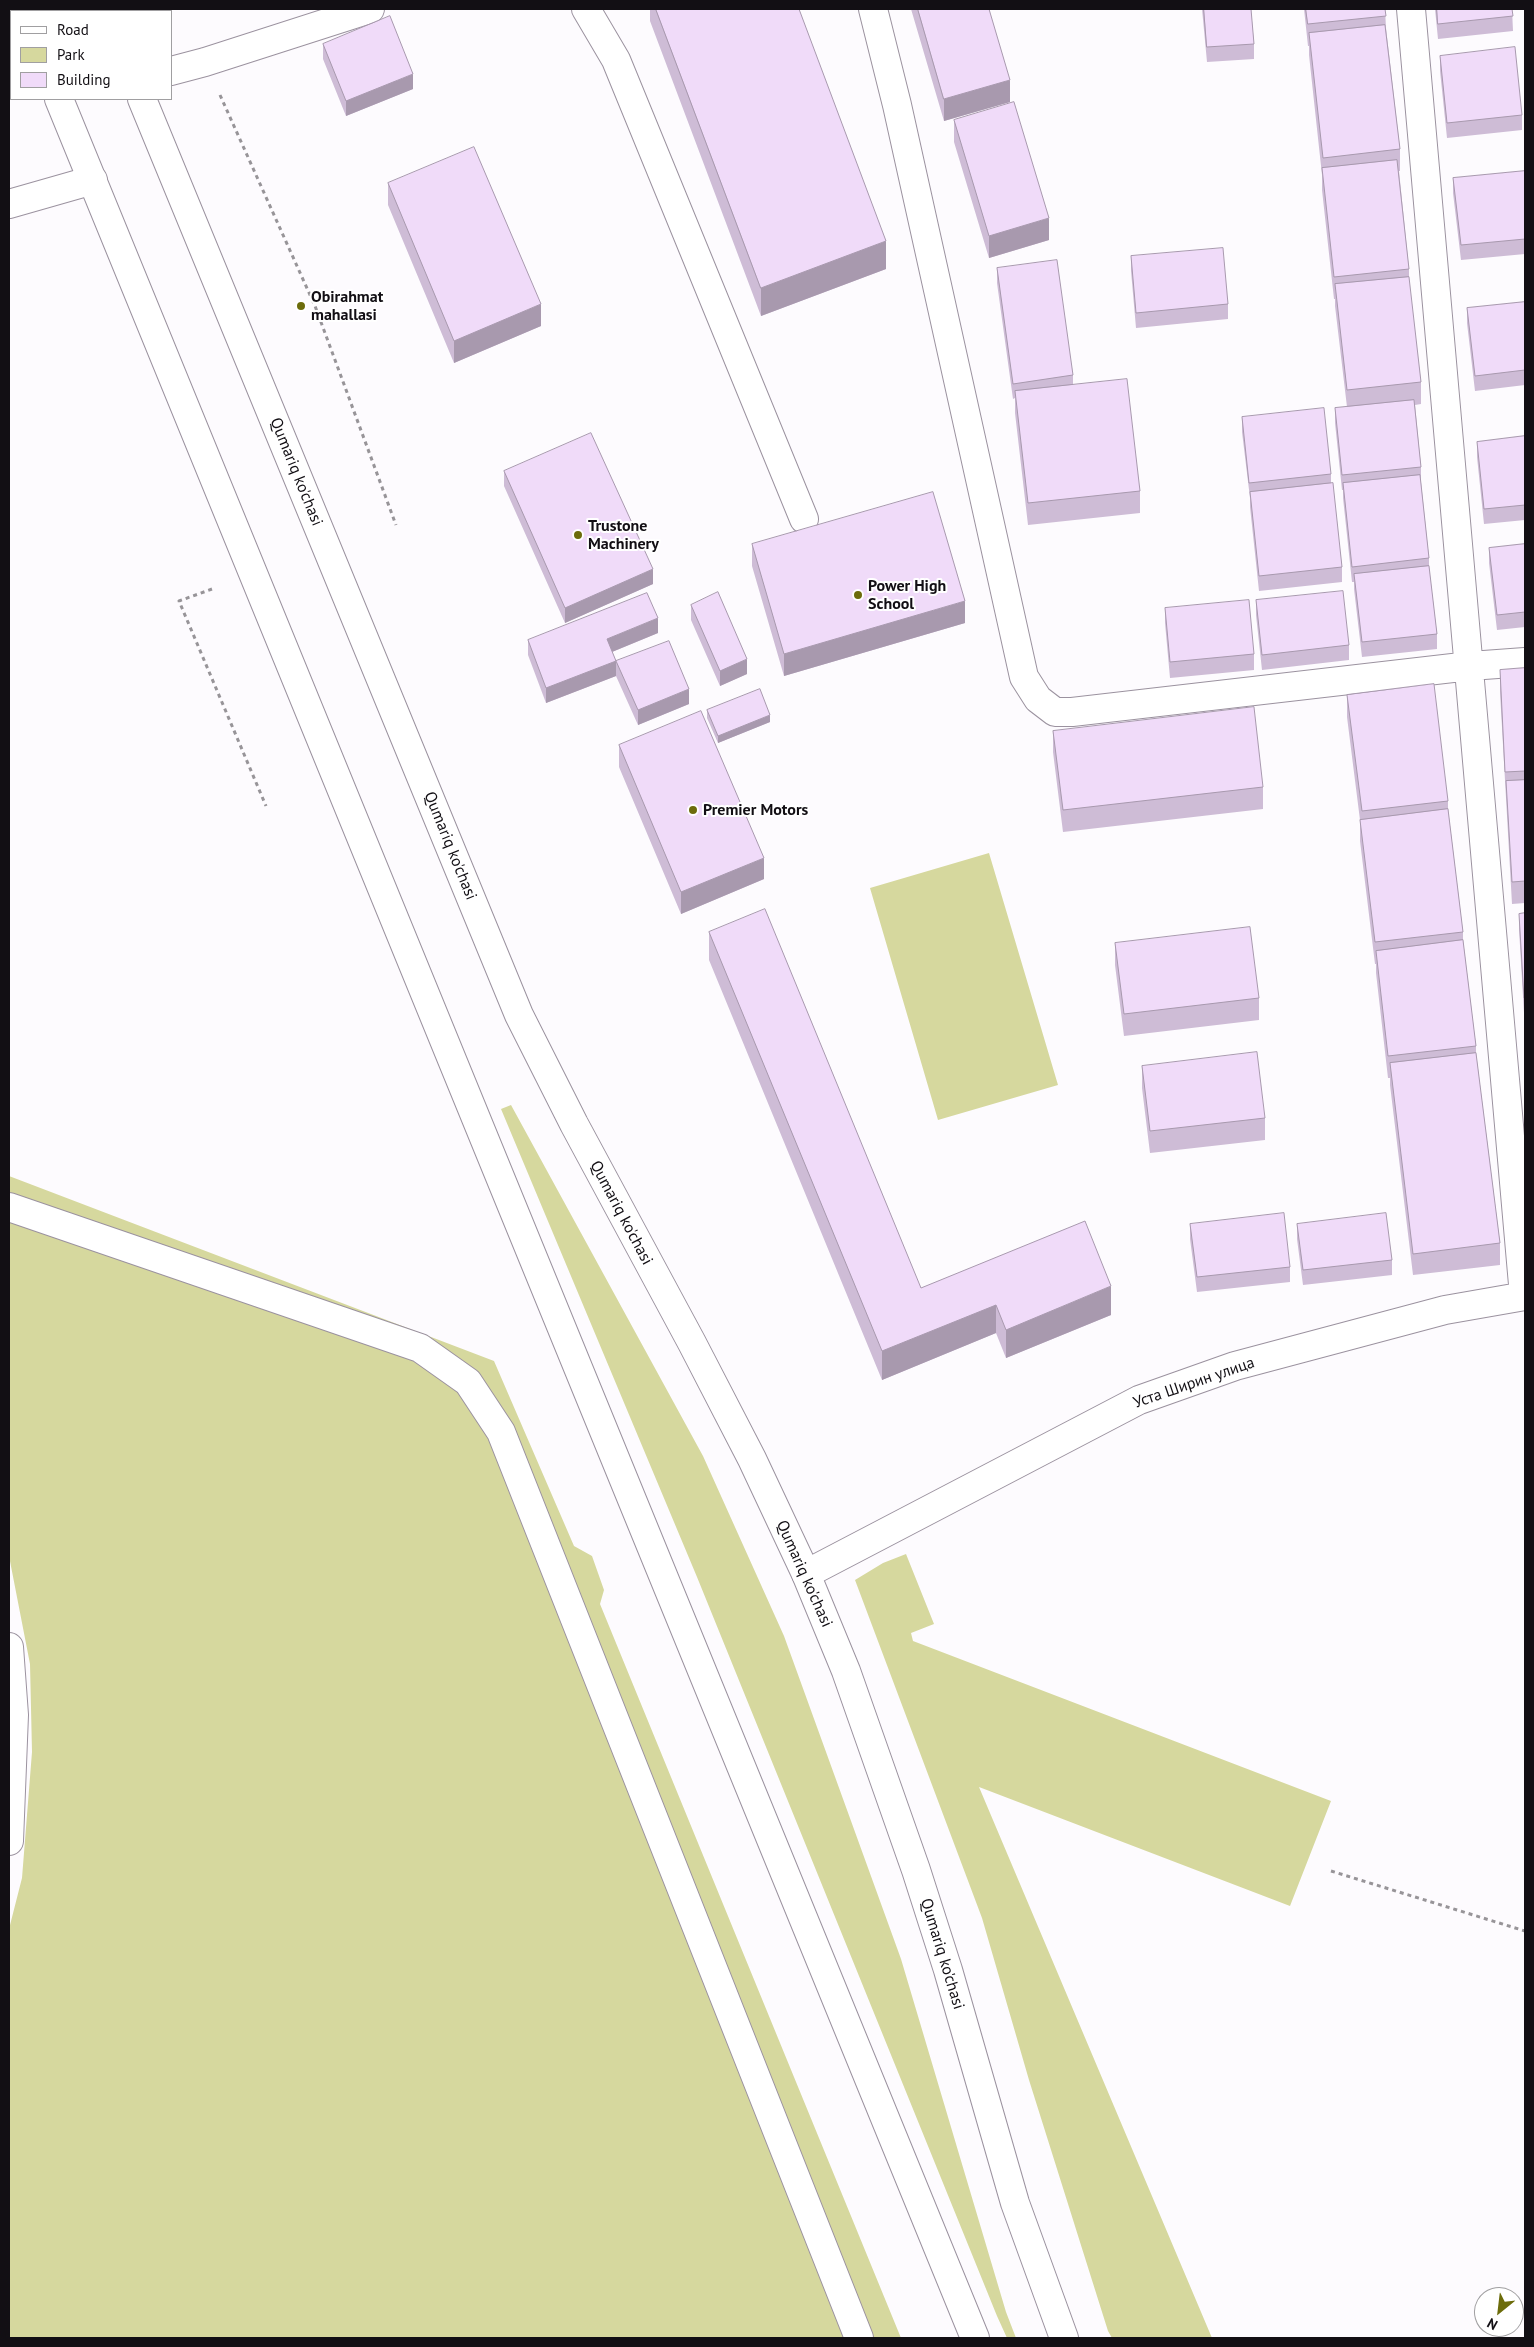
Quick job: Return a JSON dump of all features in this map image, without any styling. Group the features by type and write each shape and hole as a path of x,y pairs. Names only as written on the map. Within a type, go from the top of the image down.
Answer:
{"main road":[{"path":"172,71 370,9"},
{"path":"586,9 616,60 804,519"},
{"path":"873,9 971,430 1024,677 1038,699 1055,712 1072,712 1470,666 1525,662"},
{"path":"1411,9 1525,1296"},
{"path":"59,100 975,2338"},
{"name":"Qumariq ko'chasi","path":"142,100 519,1015 574,1124 747,1450 806,1574 846,1671 910,1851 951,1979 1015,2203 1064,2338"},
{"path":"9,204 93,180"},
{"path":"9,1208 420,1348 468,1382 502,1432 859,2338"},
{"name":"Уста Ширин улица","path":"806,1574 1139,1400 1254,1361 1445,1310 1525,1296"},
{"path":"9,1647 14,1724 9,1841"}],"path":[{"path":"205,62 315,306 396,525"},
{"path":"212,589 179,601 266,806"},
{"path":"1331,1872 1525,1931"}],"green space":[{"path":"989,853 1058,1085 938,1120 870,888"},
{"path":"511,1105 703,1456 784,1636 901,1959 1006,2312 1016,2338 1007,2338 997,2316 697,1577 501,1109"},
{"path":"9,1176 494,1361 574,1546 592,1556 604,1590 600,1604 901,2338 9,2338 9,1929 22,1878 32,1752 30,1664 9,1556"},
{"path":"906,1554 934,1624 911,1633 913,1641 1331,1801 1290,1906 979,1787 1212,2338 1112,2338 1108,2331 1029,2080 982,1918 855,1580 883,1563"}],"building":[{"path":"656,9 799,9 886,241 761,288"},
{"path":"918,9 989,9 1010,80 944,99"},
{"path":"1204,9 1251,9 1254,44 1207,47"},
{"path":"1306,9 1385,9 1386,16 1308,24"},
{"path":"1437,9 1512,9 1513,16 1438,24"},
{"path":"390,16 413,74 346,101 323,44"},
{"path":"1385,25 1400,149 1323,158 1309,33"},
{"path":"1515,47 1522,115 1447,123 1440,56"},
{"path":"1014,102 1049,218 989,236 954,120"},
{"path":"474,147 541,304 454,341 388,183"},
{"path":"1397,160 1409,269 1334,277 1322,168"},
{"path":"1525,171 1525,239 1461,245 1453,178"},
{"path":"1223,248 1228,304 1136,313 1131,256"},
{"path":"1057,260 1073,375 1013,384 997,268"},
{"path":"1409,277 1421,382 1347,390 1335,284"},
{"path":"1525,302 1525,370 1475,376 1467,308"},
{"path":"1127,379 1140,491 1028,503 1015,391"},
{"path":"1414,400 1421,467 1342,475 1335,408"},
{"path":"1324,408 1331,474 1249,483 1242,417"},
{"name":"Trustone Machinery","path":"591,433 653,569 565,608 504,471"},
{"path":"1525,436 1525,505 1484,509 1477,442"},
{"path":"1420,475 1429,558 1352,567 1343,483"},
{"path":"1333,483 1342,567 1259,576 1250,492"},
{"name":"Power High School","path":"933,492 965,601 784,654 752,544"},
{"path":"1525,544 1525,612 1497,615 1489,548"},
{"path":"1429,566 1437,634 1362,642 1354,574"},
{"path":"1343,591 1349,645 1262,655 1256,600"},
{"path":"718,592 747,659 720,671 691,605"},
{"path":"647,593 658,618 607,639 616,661 546,688 528,640"},
{"path":"1249,600 1254,654 1170,662 1165,608"},
{"path":"669,641 689,689 638,710 616,661"},
{"path":"1525,668 1525,771 1505,772 1500,670"},
{"path":"1434,684 1448,801 1362,811 1347,695"},
{"path":"760,689 770,715 718,736 707,710"},
{"path":"1254,707 1263,787 1063,810 1053,731"},
{"path":"701,711 764,858 681,892 619,745"},
{"path":"1525,780 1525,881 1512,882 1506,781"},
{"path":"1448,809 1463,932 1375,942 1360,820"},
{"path":"765,909 921,1288 1085,1221 1111,1286 1006,1330 996,1305 882,1351 709,932"},
{"path":"1525,913 1525,998 1524,998 1519,914"},
{"path":"1250,927 1259,998 1124,1014 1115,943"},
{"path":"1463,940 1476,1046 1388,1056 1376,951"},
{"path":"1257,1052 1265,1118 1150,1131 1142,1066"},
{"path":"1476,1053 1500,1243 1413,1254 1390,1063"},
{"path":"1284,1213 1290,1267 1197,1277 1190,1224"},
{"path":"1386,1213 1392,1260 1303,1270 1297,1224"}],"place":[{"name":"Obirahmat mahallasi","path":"301,306"},
{"name":"Trustone Machinery","path":"578,535"},
{"name":"Power High School","path":"858,595"},
{"name":"Premier Motors","path":"693,810"}]}
